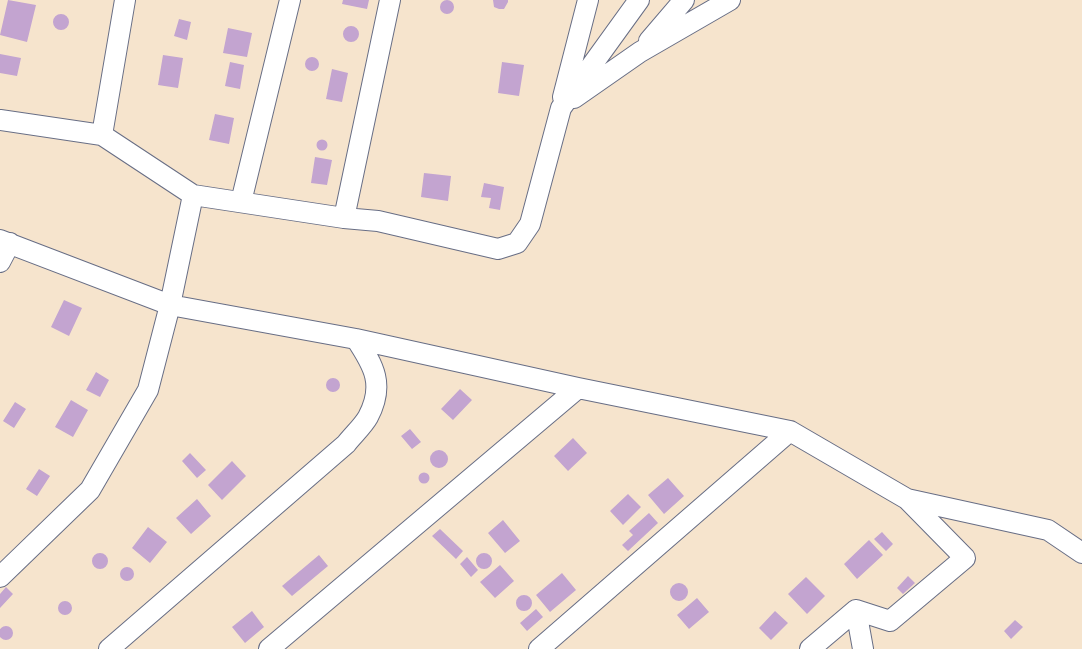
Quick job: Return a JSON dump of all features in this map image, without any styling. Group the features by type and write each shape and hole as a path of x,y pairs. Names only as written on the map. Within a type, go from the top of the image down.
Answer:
{"street":[{"path":"102,135 126,0"},
{"path":"241,202 290,0"},
{"path":"344,218 390,0"},
{"path":"0,120 102,135 193,195 344,218 378,221 498,248 517,243 530,224 588,0"},
{"path":"561,108 639,0"},
{"path":"640,52 684,0"},
{"path":"561,108 640,52 722,3"},
{"path":"0,577 90,490 148,390 170,305 193,195"},
{"path":"0,262 5,242 170,305 356,339 578,388 790,431 906,499 965,558 890,621 856,610"},
{"path":"109,649 346,444 368,417 378,386 371,361 356,339"},
{"path":"269,649 578,388"},
{"path":"540,649 790,431"},
{"path":"906,499 1048,530 1082,553"},
{"path":"810,649 856,610"},
{"path":"856,610 864,649"}],"building":[{"path":"8,0 36,5 27,42 0,35"},
{"path":"343,0 369,0 367,9 342,4"},
{"path":"447,0 452,2 454,7 452,12 447,14 442,12 440,7 442,2"},
{"path":"493,0 508,0 508,2 504,9 499,9 494,7"},
{"path":"61,14 68,19 69,22 64,29 61,30 54,25 53,22 58,15"},
{"path":"179,19 191,22 187,40 174,36"},
{"path":"348,26 354,26 359,31 357,40 354,42 348,42 343,37 343,31"},
{"path":"228,28 252,33 247,57 223,53"},
{"path":"0,54 21,58 17,76 0,73"},
{"path":"163,55 183,58 178,88 158,85"},
{"path":"309,57 315,57 319,61 319,67 315,71 309,71 305,67 305,61"},
{"path":"230,62 244,65 240,89 225,86"},
{"path":"502,62 524,65 519,96 498,93"},
{"path":"332,69 348,73 342,102 326,99"},
{"path":"215,114 234,118 229,144 209,140"},
{"path":"320,140 324,140 326,141 326,149 320,150 317,147 317,143"},
{"path":"315,157 332,160 327,185 311,183"},
{"path":"424,173 451,176 448,201 421,197"},
{"path":"484,183 504,187 500,210 489,208 491,198 481,197"},
{"path":"64,300 82,308 69,336 51,327"},
{"path":"96,372 109,380 100,397 86,390"},
{"path":"330,378 336,378 340,382 340,388 336,392 330,392 326,388 326,382"},
{"path":"460,389 472,400 453,420 441,409"},
{"path":"71,400 88,410 73,437 55,427"},
{"path":"15,402 26,409 14,428 3,421"},
{"path":"410,429 421,442 412,449 401,436"},
{"path":"573,438 587,453 568,471 554,456"},
{"path":"439,450 445,453 448,459 445,465 439,468 433,465 430,459 433,453"},
{"path":"190,453 206,470 197,478 182,461"},
{"path":"232,461 246,476 222,500 208,485"},
{"path":"39,469 50,476 37,496 26,489"},
{"path":"422,473 426,473 428,474 428,482 422,483 419,480 419,476"},
{"path":"668,478 684,496 664,514 648,495"},
{"path":"628,494 641,507 623,525 610,511"},
{"path":"197,499 211,516 191,534 176,518"},
{"path":"649,513 658,523 628,551 622,545 633,535 629,531"},
{"path":"503,520 520,541 505,553 488,533"},
{"path":"148,527 167,542 150,563 132,548"},
{"path":"440,529 463,551 456,559 432,536"},
{"path":"882,532 893,544 886,551 874,539"},
{"path":"869,540 883,555 857,579 844,564"},
{"path":"100,553 106,555 108,561 106,567 100,569 94,567 92,561 94,555"},
{"path":"481,553 487,553 492,558 490,567 487,569 481,569 476,564 476,558"},
{"path":"319,555 328,566 292,596 282,586"},
{"path":"467,557 478,570 471,577 460,564"},
{"path":"500,565 514,581 495,598 480,582"},
{"path":"124,567 130,567 134,571 134,577 130,581 124,581 120,577 120,571"},
{"path":"562,573 576,590 550,612 536,595"},
{"path":"908,576 915,583 903,594 897,588"},
{"path":"806,577 825,596 807,614 788,594"},
{"path":"679,583 685,586 688,592 685,598 679,601 673,598 670,592 673,586"},
{"path":"6,587 13,594 0,608 0,594"},
{"path":"521,595 527,595 532,600 530,609 527,611 521,611 516,606 516,600"},
{"path":"697,598 709,612 689,629 677,615"},
{"path":"62,601 68,601 72,605 72,611 68,615 62,615 58,611 58,605"},
{"path":"536,609 543,617 527,631 520,623"},
{"path":"252,611 264,627 245,643 232,627"},
{"path":"775,611 788,623 771,640 759,628"},
{"path":"1015,620 1023,627 1011,639 1004,631"},
{"path":"3,626 9,626 13,630 13,636 9,640 3,640 -1,636 -1,630"}]}
